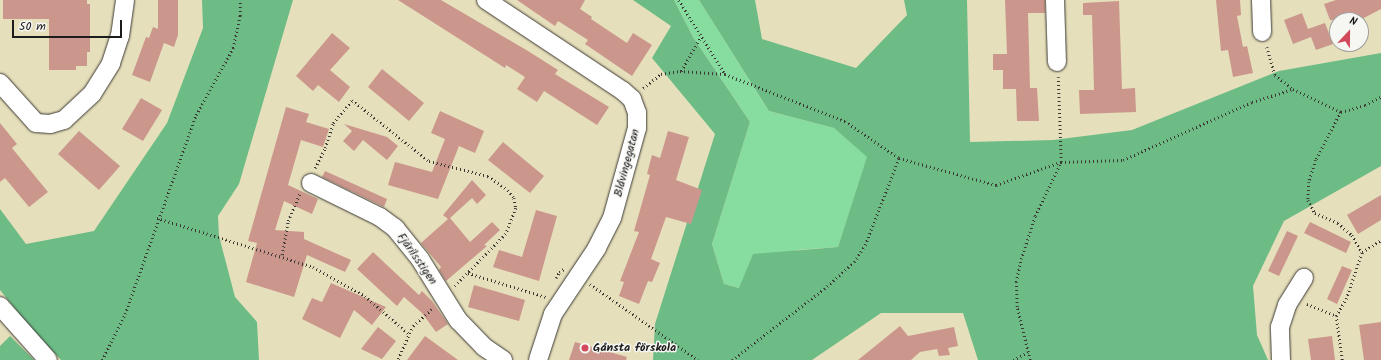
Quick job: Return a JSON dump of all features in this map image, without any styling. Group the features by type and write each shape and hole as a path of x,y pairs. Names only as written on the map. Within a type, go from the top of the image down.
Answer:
{"street":[{"path":"0,83 36,123 50,124 64,120 92,94 111,63 120,36 125,0"},
{"path":"486,0 623,91 632,99"},
{"path":"1055,0 1057,62"},
{"path":"1261,0 1262,32"},
{"name":"Blåvingegatan","path":"538,360 553,314 579,277 612,218 637,128 637,113 632,99"},
{"name":"Fjärilsstigen","path":"311,183 380,217 394,228 420,259 445,301 470,334 503,360"},
{"path":"1281,360 1280,327 1292,297 1304,278"},
{"path":"0,306 48,360"}],"path":[{"path":"102,360 125,314 157,218 196,115 233,48 240,16 240,0"},
{"path":"679,0 725,74"},
{"path":"1262,32 1275,75 1293,89 1341,112 1365,105 1381,97"},
{"path":"680,71 701,37"},
{"path":"1030,360 1017,307 1016,282 1021,259 1035,216 1061,162 1057,62"},
{"path":"632,99 660,74 680,71 725,74 845,121 899,158 996,185 1061,162 1123,160 1252,102 1293,89"},
{"path":"282,255 291,212 301,191 311,183 333,123 352,100 429,161 488,176 508,190 514,198 516,208 506,234 453,288 445,301 426,313 409,334 398,360"},
{"path":"1341,112 1316,160 1309,182 1308,200 1315,213 1338,223 1352,235 1362,252"},
{"path":"732,360 824,289 854,262 865,245 899,158"},
{"path":"157,218 198,233 282,255 313,267 352,288 409,334"},
{"path":"1342,360 1336,316 1346,299 1362,252 1381,240"},
{"path":"553,285 558,272 565,268 698,360"},
{"path":"468,273 548,298"},
{"path":"546,304 551,292"},
{"path":"1292,297 1336,316"},
{"path":"1013,360 1028,352"}],"green space":[{"path":"202,0 293,0 239,184 218,216 219,236 235,297 257,322 259,360 61,360 29,326 0,290 0,209 26,244 94,231 167,123 203,28"},
{"path":"633,0 674,0 693,37 750,122 712,244 724,284 739,288 753,254 838,247 867,157 834,128 769,111 699,0 755,0 762,39 856,68 907,15 904,0 967,0 970,142 1053,140 1132,130 1279,71 1381,53 1381,166 1284,221 1253,286 1257,335 1268,360 978,360 963,313 881,313 812,360 653,360 655,324 715,134 652,58 671,26"},
{"path":"674,0 699,0 769,111 834,128 868,157 838,247 796,250 739,288 724,284 712,244 750,122 693,37"},
{"path":"10,336 34,360 0,360 0,346"}],"building":[{"path":"3,0 87,0 87,4 90,4 90,52 87,52 87,66 76,66 76,70 49,70 49,19 3,19"},
{"path":"158,0 178,0 178,35 174,47 164,43 150,82 132,75 146,37 149,38 153,27 158,29"},
{"path":"398,0 441,0 558,70 555,74 609,107 597,125 544,91 537,102 517,89 525,77 506,65 505,68"},
{"path":"517,0 585,0 580,9 592,17 591,19 627,43 633,33 652,45 632,76 585,44 588,40 558,21 555,26"},
{"path":"1005,0 1045,0 1045,13 1028,13 1030,88 1037,88 1039,121 1017,121 1016,89 1003,89 1003,70 993,70 993,54 1007,54"},
{"path":"1216,0 1240,0 1241,15 1237,16 1243,47 1247,46 1253,73 1233,77 1228,50 1221,51"},
{"path":"1336,0 1381,0 1381,9 1369,15 1369,12 1329,12 1329,17 1324,4"},
{"path":"1119,1 1122,89 1135,88 1136,112 1080,114 1079,90 1094,90 1092,15 1083,15 1083,3"},
{"path":"1302,13 1308,29 1325,23 1329,34 1329,45 1316,50 1311,37 1293,44 1284,20"},
{"path":"332,33 350,48 330,70 350,87 339,102 318,85 313,91 296,76"},
{"path":"382,69 424,103 409,121 368,87"},
{"path":"141,98 162,110 143,141 122,129"},
{"path":"286,107 309,114 306,122 329,129 323,147 301,140 288,185 318,199 312,214 284,201 275,230 304,232 304,239 351,260 345,272 307,255 294,297 246,282 257,243 248,241"},
{"path":"440,111 484,131 475,153 459,146 438,199 388,185 395,162 432,172 445,139 431,133"},
{"path":"0,123 17,144 12,148 48,192 29,207 5,178 0,182"},
{"path":"344,124 387,137 398,146 387,160 363,140 354,151 343,141 352,131"},
{"path":"79,131 120,166 99,190 58,154"},
{"path":"668,131 689,137 676,180 702,190 691,224 666,217 651,259 660,263 652,282 648,281 639,304 619,296 624,282 620,281 639,232 634,231 650,175 647,174 652,155 660,158"},
{"path":"503,142 544,176 530,193 488,160"},
{"path":"325,171 387,199 384,207 322,177"},
{"path":"472,180 486,195 477,204 472,198 450,218 470,242 492,222 500,230 484,245 487,246 446,281 439,270 441,267 421,243 448,219 443,215"},
{"path":"1381,195 1381,220 1358,234 1347,215"},
{"path":"536,210 557,216 539,281 493,267 499,250 522,257"},
{"path":"1310,222 1351,242 1346,253 1304,233"},
{"path":"1287,231 1298,236 1279,276 1268,271"},
{"path":"373,252 419,295 422,291 432,301 448,324 436,332 422,313 404,297 397,306 357,269"},
{"path":"1342,266 1352,270 1337,304 1327,299"},
{"path":"331,283 386,307 372,325 354,310 340,338 302,319 312,298 322,302"},
{"path":"474,285 525,300 519,321 468,307"},
{"path":"1381,322 1381,360 1364,360 1359,325"},
{"path":"900,326 908,336 954,327 958,346 948,348 950,355 939,356 937,349 920,352 911,360 858,360"},
{"path":"378,327 396,341 382,359 361,349"},
{"path":"425,336 458,360 407,360"},
{"path":"1332,336 1335,360 1311,360 1308,339"},
{"name":"Gånsta förskola","path":"575,342 627,357 626,360 569,360"}],"place":[{"name":"Gånsta förskola","path":"585,348"}]}
